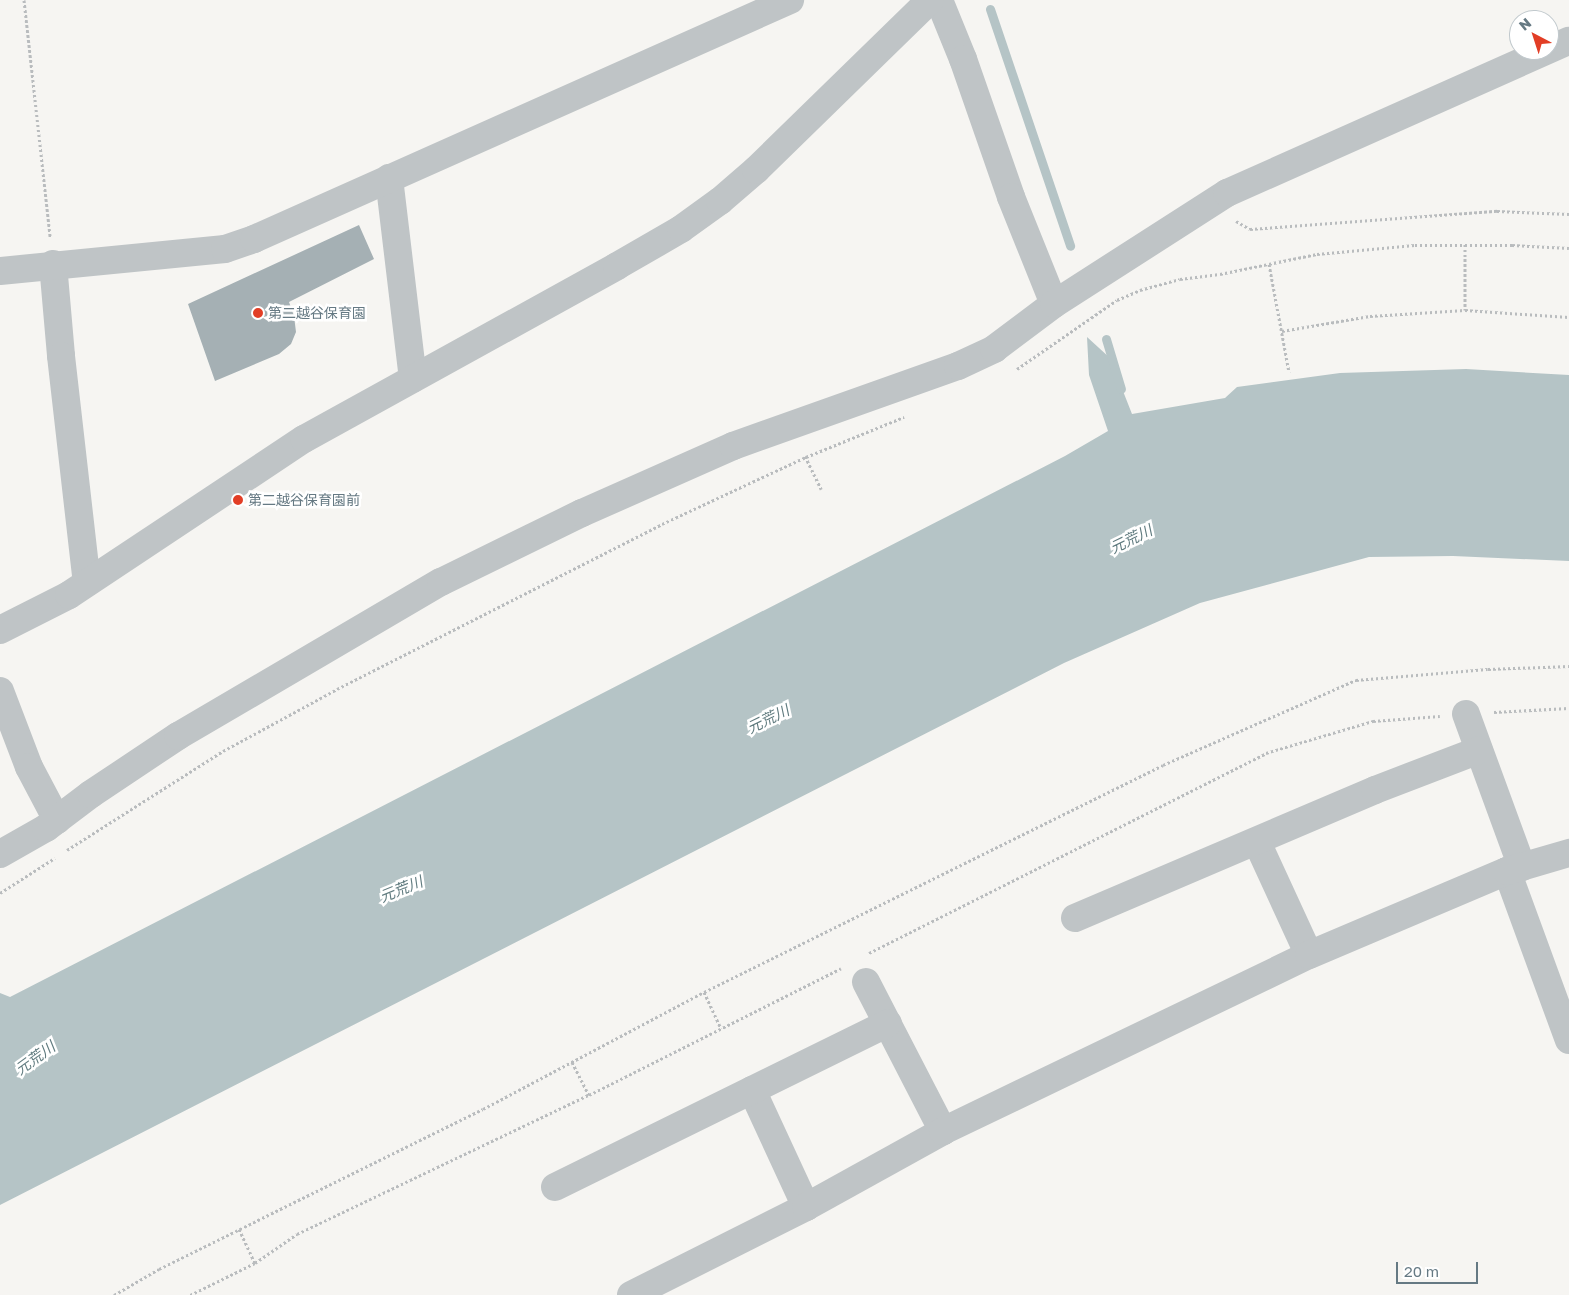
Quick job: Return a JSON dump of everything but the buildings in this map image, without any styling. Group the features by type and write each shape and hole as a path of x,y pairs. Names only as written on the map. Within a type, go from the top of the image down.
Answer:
{"street":[{"path":"0,271 53,264 226,249 254,239 790,0"},
{"path":"0,630 69,595 304,439 617,266 680,229 720,201 756,170 930,0"},
{"path":"938,0 963,59 1011,197 1054,304"},
{"path":"0,854 57,820 91,794 178,736 441,582 573,517 733,446 958,366 994,349 1054,304 1227,193 1569,41"},
{"path":"389,178 413,379"},
{"path":"53,264 61,356 86,583"},
{"path":"0,691 29,767 57,820"},
{"path":"1466,714 1479,750 1569,1040"},
{"path":"1075,918 1257,842 1375,790 1479,750"},
{"path":"1257,842 1309,955"},
{"path":"631,1295 806,1207 943,1131 1309,955 1515,869 1569,853"},
{"path":"864,970 888,1023 943,1131"},
{"path":"555,1187 888,1023"},
{"path":"752,1090 806,1207"}],"path":[{"path":"24,0 53,264"},
{"path":"1206,206 1250,229 1497,211 1569,214"},
{"path":"1016,370 1094,315 1140,290 1180,280 1327,253 1415,245 1465,244 1569,248"},
{"path":"1465,244 1465,310"},
{"path":"1269,264 1289,372"},
{"path":"1282,331 1370,316 1465,310 1569,316"},
{"path":"64,852 223,751 337,689 662,524 806,457 906,416"},
{"path":"806,457 821,489"},
{"path":"114,1295 159,1269 483,1109 704,992 1163,765 1356,680 1488,669 1569,666"},
{"path":"864,970 1266,753 1373,721 1569,708"},
{"path":"0,893 56,857"},
{"path":"190,1295 255,1263 297,1234 589,1095 844,966"},
{"path":"704,992 721,1028"},
{"path":"572,1062 589,1095"},
{"path":"239,1230 255,1263"}],"water":[{"name":"元荒川","path":"1087,337 1110,358 1132,414 1225,398 1237,387 1340,373 1466,369 1569,375 1569,561 1453,556 1369,557 1200,603 1064,663 0,1205 0,993 10,997 1065,456 1108,431 1089,375"}],"waterway":[{"path":"990,9 1070,246"},
{"path":"1106,339 1121,389"}],"place":[{"name":"第二越谷保育園","path":"258,313"},
{"name":"第二越谷保育園前","path":"238,500"}]}
